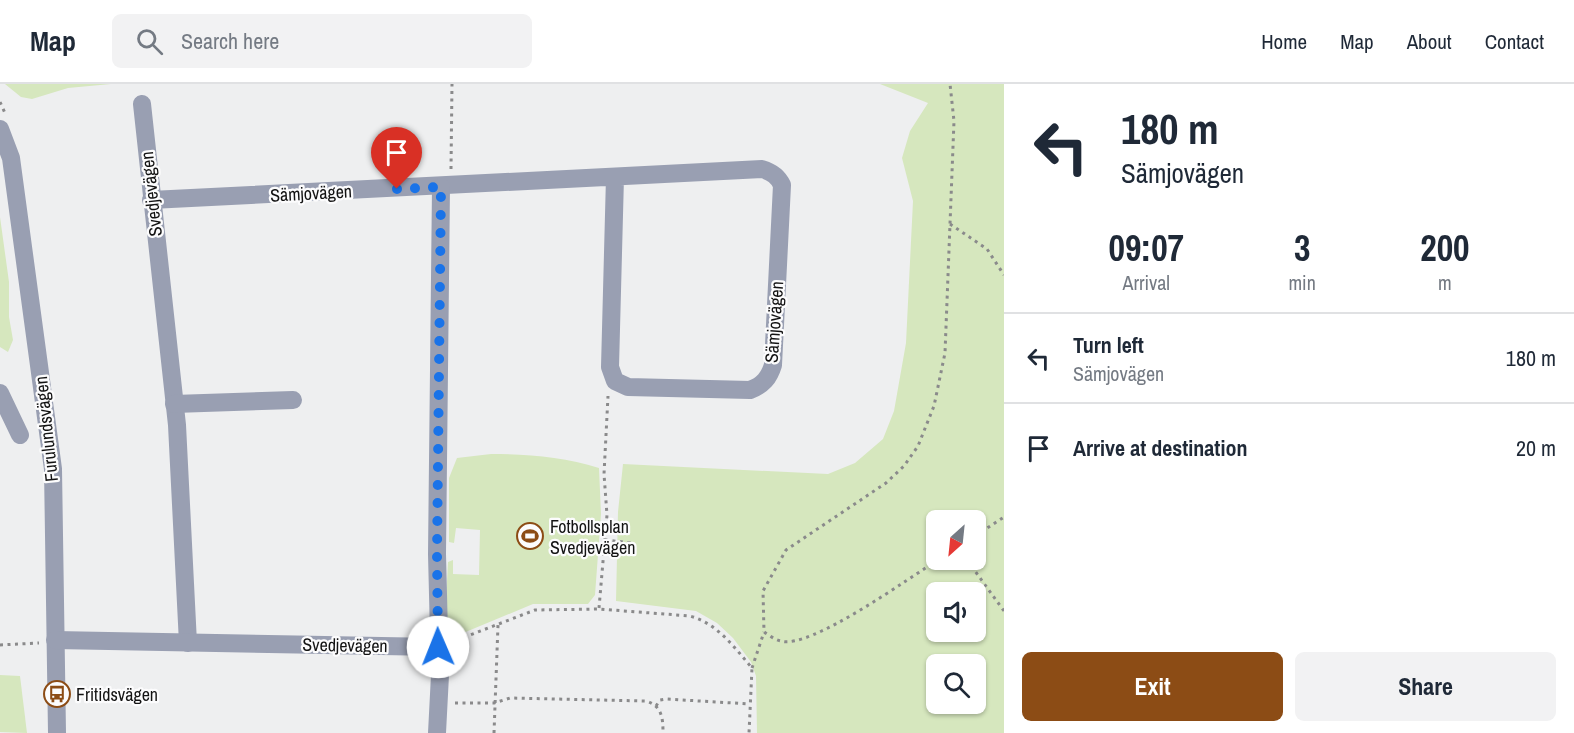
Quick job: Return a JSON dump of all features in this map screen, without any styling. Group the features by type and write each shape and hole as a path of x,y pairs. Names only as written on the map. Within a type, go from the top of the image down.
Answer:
{"street":[{"name":"Svedjevägen","path":"142,104 174,404 188,643"},
{"name":"Furulundsvägen","path":"0,129 11,158 53,469 57,733"},
{"name":"Sämjovägen","path":"151,200 762,169 775,175 782,185 773,365 766,381 750,390 628,387 615,381"},
{"path":"615,177 610,367 615,381"},
{"path":"437,733 440,675 437,554 446,186"},
{"path":"0,393 5,415 20,435"},
{"path":"174,404 293,400"},
{"name":"Svedjevägen","path":"56,641 438,647"}],"path":[{"path":"446,186 452,84"},
{"path":"749,733 752,668 764,632 763,591 786,550 886,483 904,466 918,446 934,406 945,352 954,121 950,84"},
{"path":"950,224 987,249 1004,274"},
{"path":"599,609 607,515 604,474 608,398 615,381"},
{"path":"986,529 1004,517"},
{"path":"604,540 633,543"},
{"path":"764,632 782,642 809,638 851,615 926,568"},
{"path":"974,570 1004,611"},
{"path":"438,647 535,610 599,609 690,616 704,620 727,639 752,668"},
{"path":"494,733 498,625"},
{"path":"0,645 56,641"},
{"path":"438,702 494,703 510,698 646,701 656,706 662,715 663,733"},
{"path":"656,706 660,700 666,699 750,704"}],"green space":[{"path":"5,84 111,84 68,88 32,99 21,97"},
{"path":"880,84 1004,84 1004,733 757,733 756,676 751,662 733,638 717,623 696,611 616,601 618,512 623,464 828,474 855,463 883,439 894,411 906,343 913,201 902,158 910,131 928,103"},
{"path":"0,217 9,282 9,317 13,340 8,352 0,347"},
{"path":"491,454 546,457 599,468 601,514 595,595 588,604 533,604 444,641 448,562 453,560 453,574 479,575 480,530 456,528 454,543 449,542 449,478 457,458"},
{"path":"0,675 20,676 27,733 0,732"}],"place":[{"name":"Fotbollsplan Svedjevägen","path":"530,536"},
{"name":"Fritidsvägen","path":"57,694"}],"route":[{"path":"397,189 441,187 438,647"}]}
